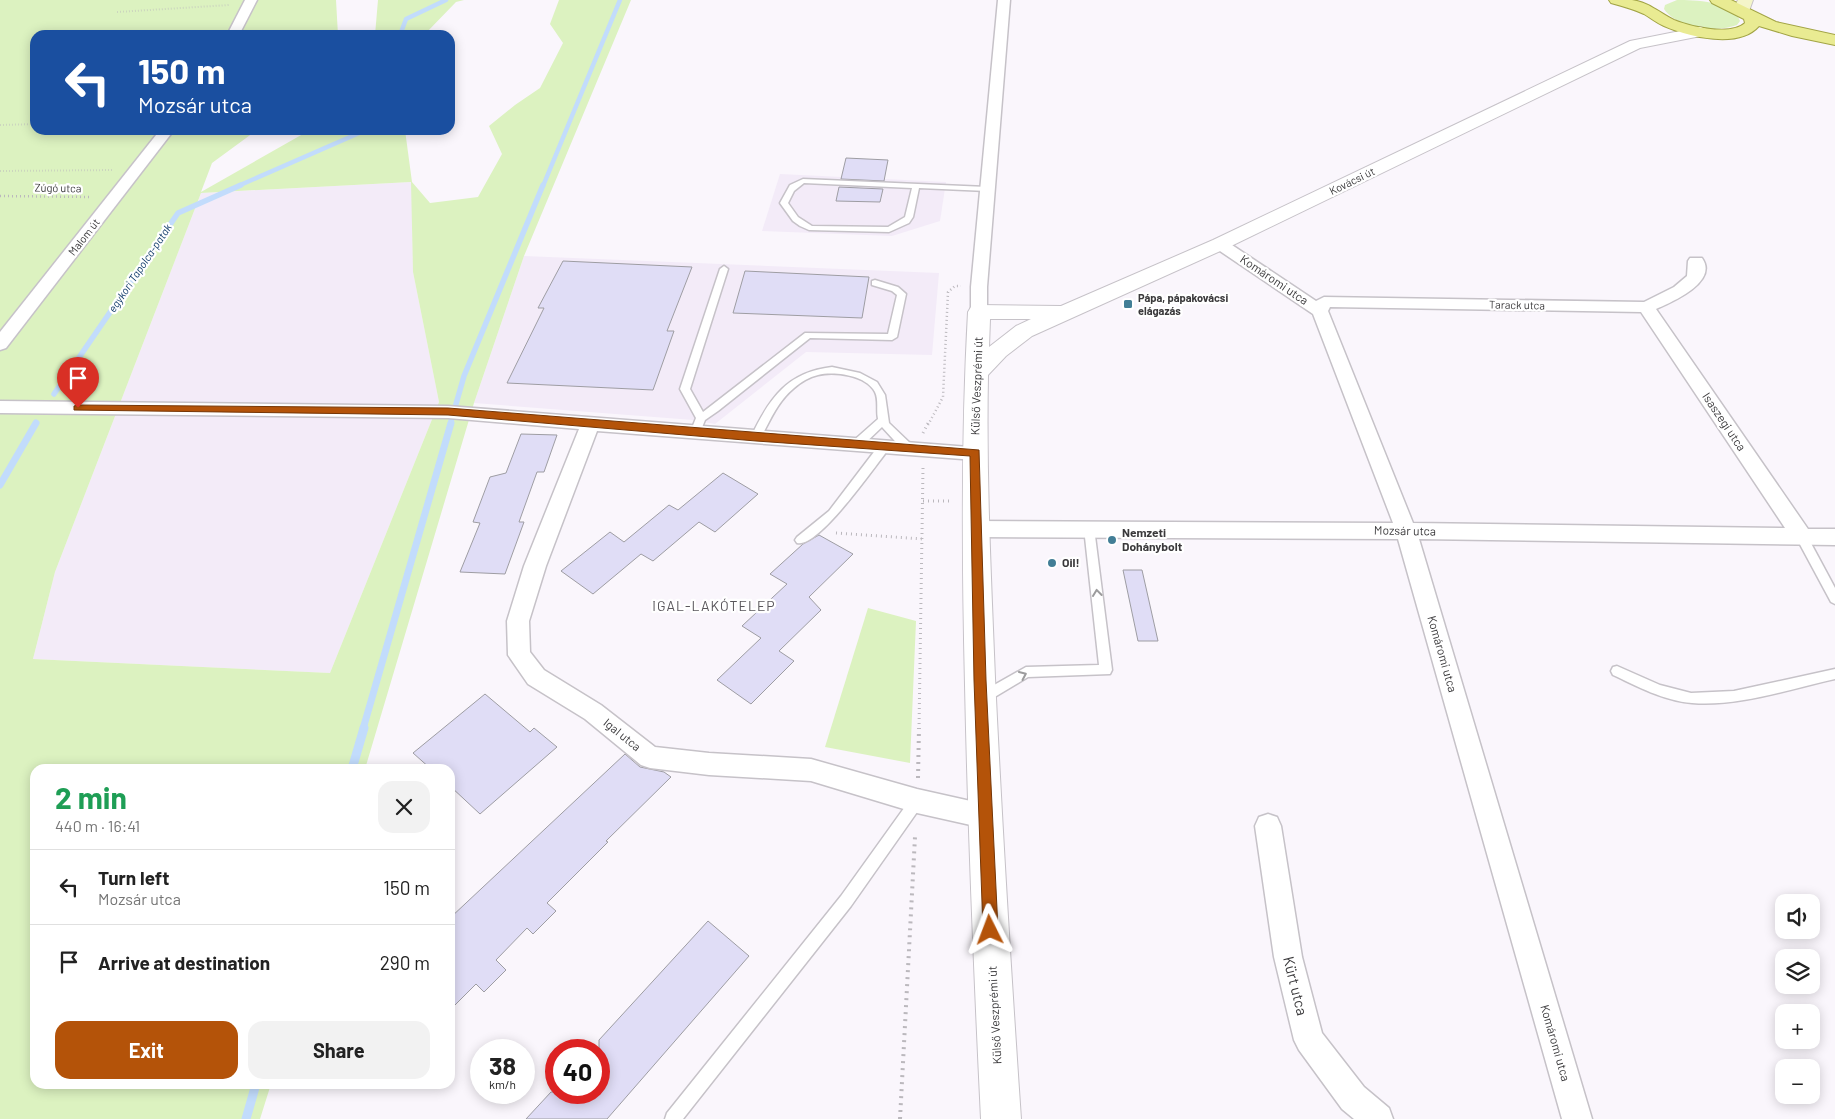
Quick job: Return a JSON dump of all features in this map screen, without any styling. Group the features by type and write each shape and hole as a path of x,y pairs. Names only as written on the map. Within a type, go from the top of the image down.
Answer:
{"main road":[{"path":"1616,0 1654,10 1676,26 1700,32 1719,34 1742,32 1835,44"},
{"path":"1717,0 1747,9 1783,28 1835,40"},
{"path":"1742,32 1748,30 1754,24 1747,9"}],"street":[{"path":"1004,0 979,287 979,318 997,332 1024,331"},
{"path":"236,30 251,2"},
{"name":"Kovácsi út","path":"1636,44 1654,10"},
{"name":"Kovácsi út","path":"978,372 998,351 1024,331 1220,244 1636,44 1700,32"},
{"name":"Malom út","path":"0,344 138,170 163,135"},
{"name":"Komáromi utca","path":"1220,244 1320,311 1406,531 1577,1119"},
{"name":"Tarack utca","path":"1320,311 1324,302 1646,307 1662,301 1692,282 1696,275 1696,261"},
{"name":"Isaszegi utca","path":"1646,307 1802,537"},
{"name":"Kovácsi út","path":"979,318 1066,313"},
{"name":"Külső Veszprémi út","path":"979,318 975,528 984,816 1001,1119"},
{"path":"0,407 448,412 590,424 698,425 756,437 975,453"},
{"name":"Igal utca","path":"590,424 535,566 518,621 519,655 536,677 594,712 650,757 709,764 811,770 917,801 984,816"},
{"name":"Mozsár utca","path":"975,528 1406,531 1835,537"},
{"name":"Kürt utca","path":"1268,826 1288,957 1309,1040 1353,1098 1378,1119"}],"lane":[{"path":"916,185 909,217 906,221 889,230 812,228 802,226 791,215 784,203 794,184 803,181 916,185 988,189"},
{"path":"724,269 685,389 698,425 808,335 892,338 902,294 895,289 875,283"},
{"path":"756,437 764,416 782,392 804,375 816,371 844,371 870,380 878,388 883,401 883,420 894,435 915,449"},
{"path":"856,445 883,420"},
{"path":"800,540 833,514 884,447"},
{"path":"980,699 1026,672 1106,670 1090,528"},
{"path":"1802,537 1835,599"},
{"path":"1617,671 1658,690 1691,698 1734,696 1835,674"},
{"path":"673,1119 846,901 917,801"}],"path":[{"path":"117,12 251,2"},
{"path":"0,126 30,124"},
{"path":"0,171 138,170"},
{"name":"Zúgó utca","path":"0,196 115,198"},
{"path":"900,1119 917,801 923,539 915,449 943,397 948,292 955,286 979,287"},
{"path":"811,531 923,539"}],"shaded area":[{"path":"780,174 946,182 940,221 892,236 762,231"},
{"path":"412,182 413,272 439,402 330,673 33,659 55,572 201,193"},
{"path":"524,256 939,273 932,355 806,352 715,424 693,420 474,403"}],"green space":[{"path":"0,0 336,0 338,30 30,30 30,135 250,135 212,163 201,192 301,135 406,135 412,182 430,203 478,197 502,154 489,126 540,88 563,43 550,24 559,0 631,0 524,256 474,403 366,764 30,764 30,1089 269,1089 260,1119 0,1119","holes":["411,182 413,272 439,402 330,673 33,659 55,572 201,193"]},
{"path":"378,0 464,0 456,2 429,30 375,30"},
{"path":"1677,0 1703,1 1730,9 1740,21 1737,25 1719,29 1687,25 1678,21 1664,9 1665,5"},
{"path":"868,608 916,621 910,763 825,747"}],"building":[{"path":"846,158 888,160 884,181 841,179"},
{"path":"839,187 883,189 880,202 836,201"},
{"path":"563,261 692,267 667,331 674,331 653,390 507,383 544,308 538,308"},
{"path":"745,271 869,277 862,318 733,313"},
{"path":"521,434 557,435 544,472 537,472 519,522 524,522 505,574 460,572 480,523 473,522 490,477 506,473"},
{"path":"723,473 758,494 715,532 699,522 653,561 641,554 593,594 561,571 610,532 624,542 669,505 678,510"},
{"path":"819,535 853,554 809,597 821,610 779,651 794,661 751,704 717,680 761,638 742,626 787,584 770,574 803,544"},
{"path":"1123,570 1142,570 1158,641 1138,641"},
{"path":"485,694 530,732 534,728 557,747 480,814 455,791 455,764 425,764 413,753"},
{"path":"625,754 640,767 664,772 671,777 547,903 556,911 533,934 527,928 496,960 506,970 484,992 476,984 455,1005 455,913"},
{"path":"708,921 749,956 607,1119 526,1119 545,1098 545,1104 610,1104 610,1039 600,1039"}],"waterway":[{"name":"egykori Tapolca-patak","path":"402,30 406,19 446,0"},
{"path":"543,186 620,0"},
{"name":"egykori Tapolca-patak","path":"238,186 355,135"},
{"name":"egykori Tapolca-patak","path":"54,394 178,213 241,185"},
{"path":"450,425 464,376 543,185"},
{"name":"egykori Tapolca-patak","path":"0,485 36,423"},
{"path":"363,729 451,423"},
{"path":"353,764 364,728"},
{"path":"246,1119 255,1089"}],"place":[{"name":"Pápa, pápakovácsi elágazás","path":"1128,304"},
{"name":"Nemzeti Dohánybolt","path":"1112,540"},
{"name":"Oil!","path":"1052,563"}],"district":[{"name":"IGAL-LAKÓTELEP","path":"714,606"}],"route":[{"path":"78,408 448,412 975,453 975,528 984,816 990,930"}]}
